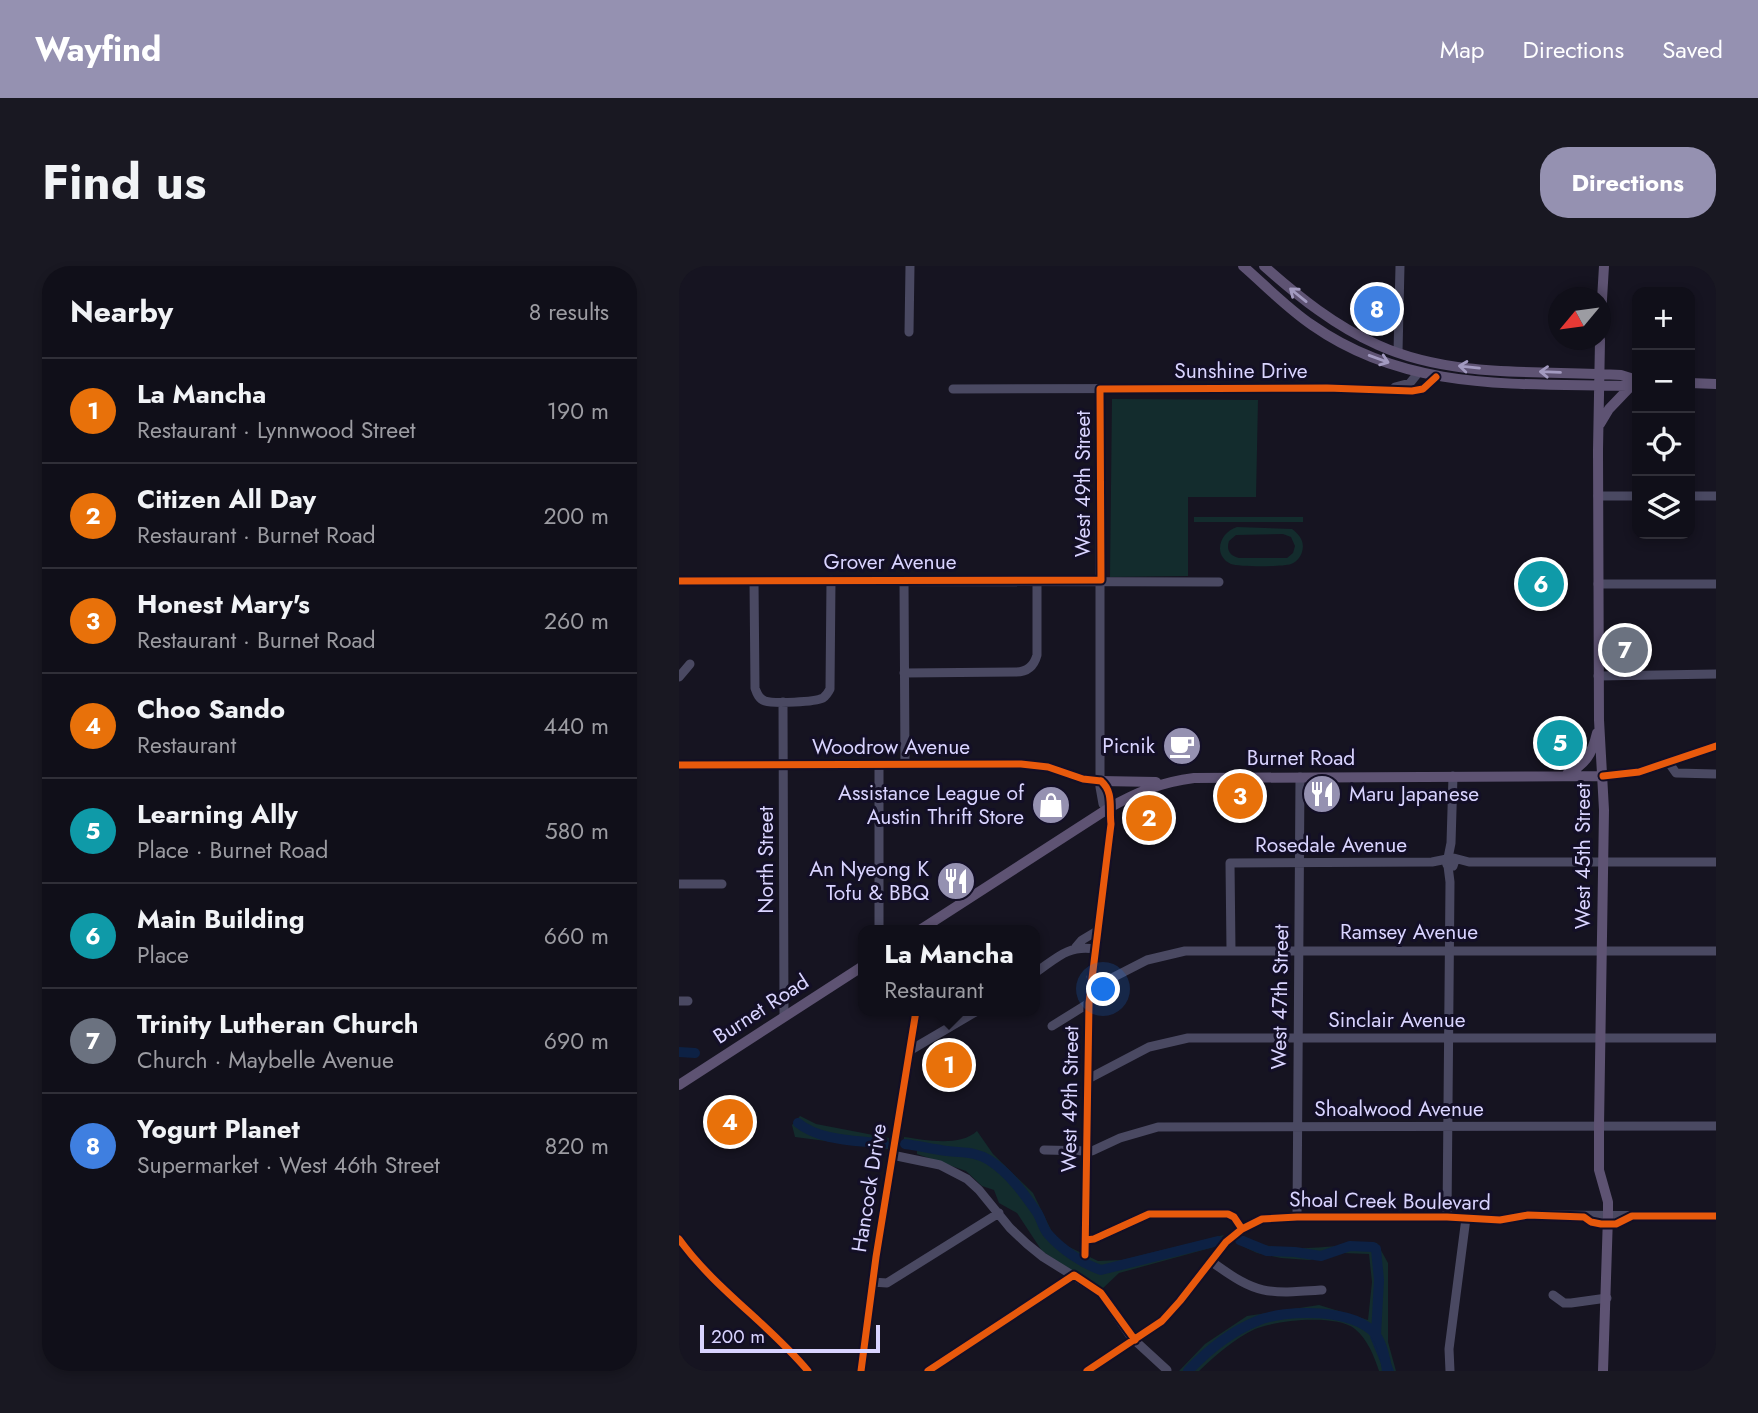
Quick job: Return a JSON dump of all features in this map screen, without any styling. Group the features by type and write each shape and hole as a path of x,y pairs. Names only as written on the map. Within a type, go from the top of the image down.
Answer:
{"main road":[{"path":"1243,266 1300,315 1326,333 1359,352 1418,373 1468,382 1599,379 1621,375"},
{"path":"1264,266 1334,322 1380,346 1438,363 1632,383"},
{"path":"1603,287 1604,266"},
{"path":"1326,333 1334,322"},
{"path":"1600,352 1606,362 1632,381"},
{"name":"West 45th Street","path":"1600,352 1598,676 1603,776 1603,862 1599,1170 1608,1202 1604,1371"},
{"path":"1418,373 1438,363"},
{"path":"1695,383 1716,384"},
{"path":"1598,426 1609,409 1632,386"},
{"path":"1565,775 1577,769 1590,757 1599,723"},
{"name":"Burnet Road","path":"931,925 1109,808 1141,791 1166,782 1194,778 1603,776"},
{"path":"1101,781 1166,782"},
{"name":"Burnet Road","path":"679,1085 858,969"}],"street":[{"path":"909,331 910,266"},
{"path":"1397,350 1400,266"},
{"name":"Sunshine Drive","path":"1383,389 1407,385 1418,373"},
{"name":"Sunshine Drive","path":"953,389 1419,391 1436,377"},
{"name":"West 49th Street","path":"1085,1255 1089,998 1111,824 1109,808 1103,803 1101,781 1100,389"},
{"path":"1598,496 1632,496"},
{"path":"1695,496 1716,496"},
{"path":"754,581 754,685 763,701 783,702 818,700 830,689 831,580"},
{"path":"904,580 905,764"},
{"path":"904,673 1020,672 1032,666 1037,655 1037,580"},
{"name":"Grover Avenue","path":"679,581 1219,582"},
{"path":"1598,584 1716,584"},
{"path":"679,677 690,664"},
{"path":"1598,676 1716,674"},
{"name":"North Street","path":"783,702 784,1017"},
{"name":"Burnet Road","path":"1603,776 1639,772 1716,747"},
{"path":"1669,763 1676,773 1716,774"},
{"path":"879,764 879,925"},
{"name":"Woodrow Avenue","path":"679,765 1021,764 1048,767 1083,779 1101,781"},
{"path":"1447,1217 1453,776"},
{"name":"West 47th Street","path":"1297,1217 1300,777"},
{"name":"Rosedale Avenue","path":"1231,950 1230,863 1716,862"},
{"path":"679,884 722,884"},
{"path":"1040,970 1097,931"},
{"path":"1076,947 1095,949"},
{"name":"Ramsey Avenue","path":"1052,1026 1108,980 1135,965 1167,953 1231,950 1716,951"},
{"path":"1091,977 1108,980"},
{"name":"Hancock Drive","path":"861,1371 872,1282 915,1016"},
{"path":"909,1051 968,1016"},
{"name":"Sinclair Avenue","path":"1088,1079 1136,1052 1168,1041 1188,1038 1716,1038"},
{"name":"Shoalwood Avenue","path":"1086,1151 1159,1127 1716,1126"},
{"path":"1044,1150 1086,1151"},
{"path":"892,1155 922,1160 958,1173 979,1190 1010,1228 1035,1251 1101,1293 1135,1340 1167,1370"},
{"path":"872,1282 887,1283 999,1213"},
{"path":"1086,1240 1094,1239 1149,1214 1228,1214 1234,1217 1242,1229"},
{"name":"Shoal Creek Boulevard","path":"1087,1371 1169,1314 1226,1242 1242,1229 1262,1219 1447,1217 1500,1220 1528,1215 1716,1216"},
{"path":"1450,1371 1449,1349 1466,1218"},
{"path":"679,1239 705,1270 808,1371"},
{"path":"1212,1262 1242,1283 1256,1289 1289,1293 1322,1290"},
{"path":"928,1371 1074,1275"},
{"path":"1553,1295 1564,1303 1607,1298"}],"green space":[{"path":"1112,399 1258,400 1256,497 1188,497 1188,576 1110,577"},
{"path":"1194,517 1303,517 1303,522 1194,522"},
{"path":"1237,527 1292,529 1301,539 1302,552 1296,561 1286,565 1231,564 1222,555 1220,544 1231,530","holes":["1283,534 1291,537 1295,546 1293,553 1287,558 1239,558 1228,550 1229,541 1236,535"]},
{"path":"800,1116 816,1124 889,1138 888,1149 795,1137 792,1125"},
{"path":"977,1131 993,1154 1033,1193 1052,1232 1065,1245 1098,1261 1122,1260 1224,1235 1214,1247 1119,1273 1101,1290 1042,1251 1017,1213 999,1203 994,1190 982,1186 966,1171 917,1154 917,1149 903,1146 904,1137 952,1141"},
{"path":"1244,1236 1262,1244 1292,1248 1377,1243 1388,1263 1388,1342 1396,1371 1379,1371 1367,1343 1355,1329 1335,1321 1307,1320 1255,1329 1233,1342 1199,1371 1179,1371 1205,1344 1247,1316 1319,1305 1368,1320 1372,1282 1369,1254 1343,1253 1309,1260 1281,1258 1257,1253 1238,1244"}],"water":[{"path":"1380,1334 1394,1371 1384,1371 1370,1337"}],"waterway":[{"path":"679,1052 695,1053"},
{"path":"798,1123 827,1136 884,1144"},
{"path":"905,1144 974,1154 989,1160 1020,1190 1038,1213 1053,1240 1080,1260 1101,1270 1218,1241"},
{"path":"1240,1240 1267,1251 1321,1256 1350,1246 1376,1249 1379,1280 1376,1335"},
{"path":"1188,1371 1220,1342 1247,1325 1269,1317 1302,1313 1337,1316 1366,1326 1380,1343 1387,1371"}],"cycle path":[{"path":"679,581 1101,580 1100,389 1327,388 1412,391 1423,389 1436,377"},
{"path":"1603,776 1639,772 1716,746"},
{"path":"679,765 1021,764 1048,767 1083,779 1101,781"},
{"path":"1085,1255 1089,1003 1111,824 1108,790 1101,781"},
{"path":"861,1371 876,1257 915,1016"},
{"path":"1086,1240 1094,1239 1149,1214 1228,1214 1234,1217 1242,1229"},
{"path":"1087,1371 1162,1321 1226,1242 1242,1229 1262,1219 1447,1217 1500,1220 1528,1215 1584,1217 1591,1222 1616,1224 1632,1216 1716,1216"},
{"path":"679,1239 709,1274 808,1371"},
{"path":"928,1371 1074,1275 1101,1293 1135,1340"}],"place":[{"name":"Yogurt Planet","path":"1377,309"},
{"name":"Main Building","path":"1541,584"},
{"name":"Trinity Lutheran Church","path":"1625,650"},
{"name":"Learning Ally","path":"1560,743"},
{"name":"Picnik","path":"1182,746"},
{"name":"Maru Japanese","path":"1322,794"},
{"name":"Honest Mary's","path":"1240,796"},
{"name":"Assistance League of Austin Thrift Store","path":"1051,805"},
{"name":"Citizen All Day","path":"1149,818"},
{"name":"An Nyeong K Tofu & BBQ","path":"956,881"},
{"name":"La Mancha","path":"949,1065"},
{"name":"Choo Sando","path":"730,1122"}]}
